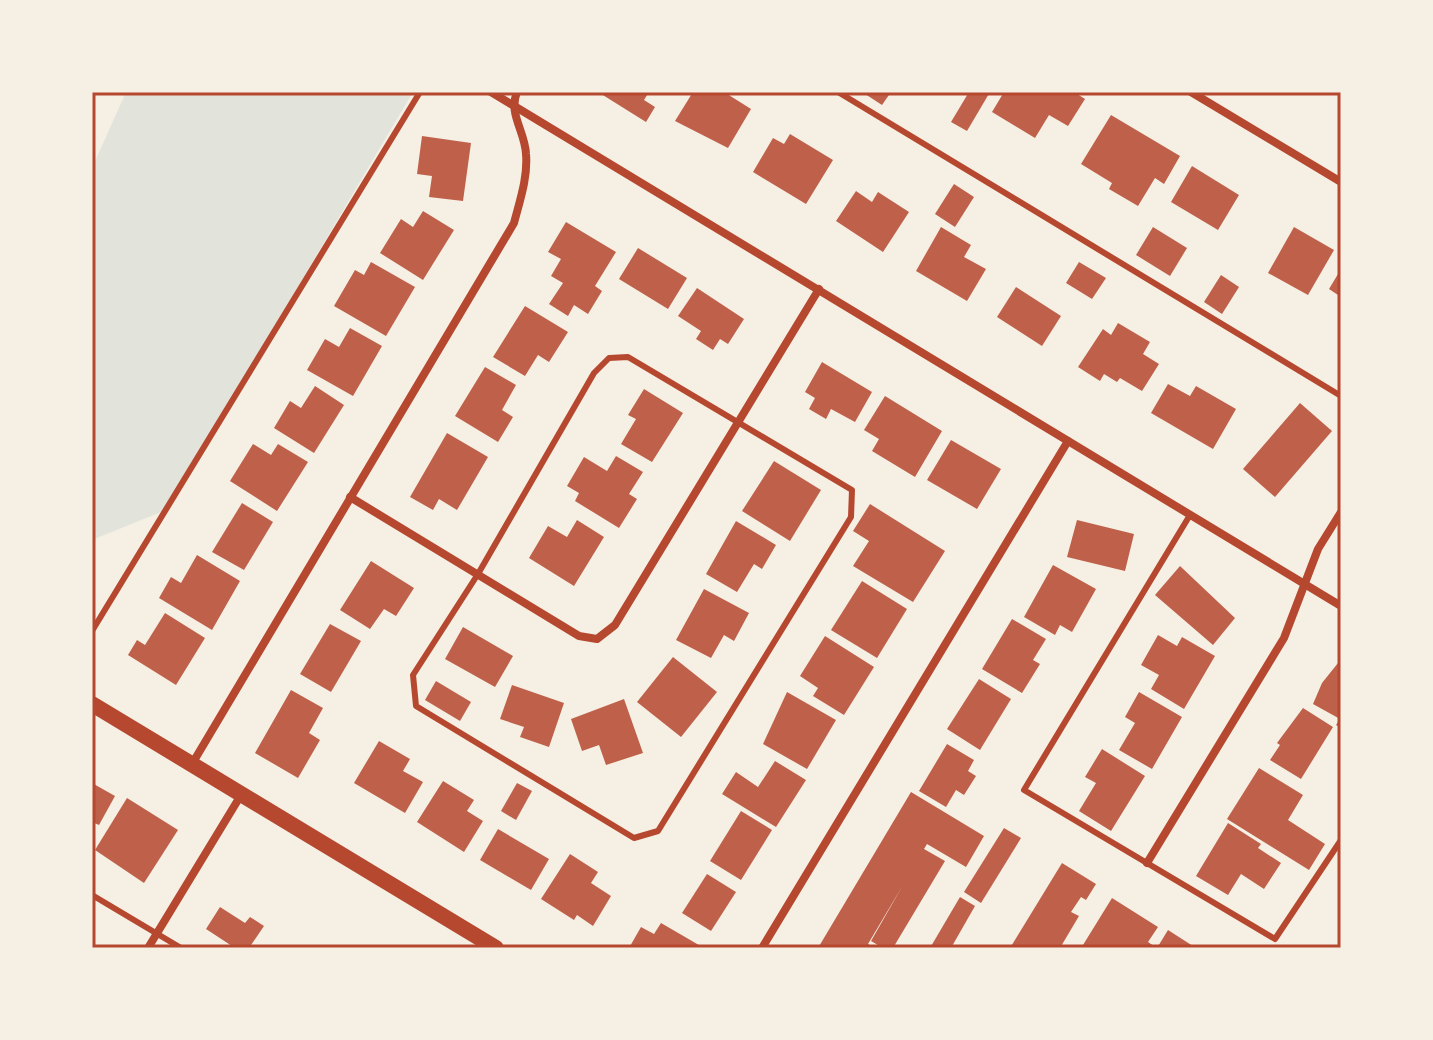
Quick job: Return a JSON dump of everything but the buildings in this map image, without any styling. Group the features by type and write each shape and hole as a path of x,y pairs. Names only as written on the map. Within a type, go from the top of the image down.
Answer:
{"main road":[{"path":"92,704 496,948"}],"street":[{"path":"491,92 1341,606"},
{"path":"192,764 514,223 526,174 526,150 512,105 517,92"},
{"path":"1191,92 1341,182"},
{"path":"350,497 579,636 597,639 615,625 819,289"},
{"path":"762,948 1068,441"},
{"path":"1147,863 1284,638 1318,549 1341,512"},
{"path":"148,948 241,794"}],"lane":[{"path":"92,631 420,92"},
{"path":"838,92 1341,396"},
{"path":"628,357 852,490 851,517 658,831 634,838 416,706 413,675 478,574 594,373 609,358 628,357"},
{"path":"1190,515 1024,790 1275,939 1341,840"},
{"path":"92,895 181,948"}],"shaded area":[{"path":"126,92 413,92 166,510 92,540 92,168"}]}
